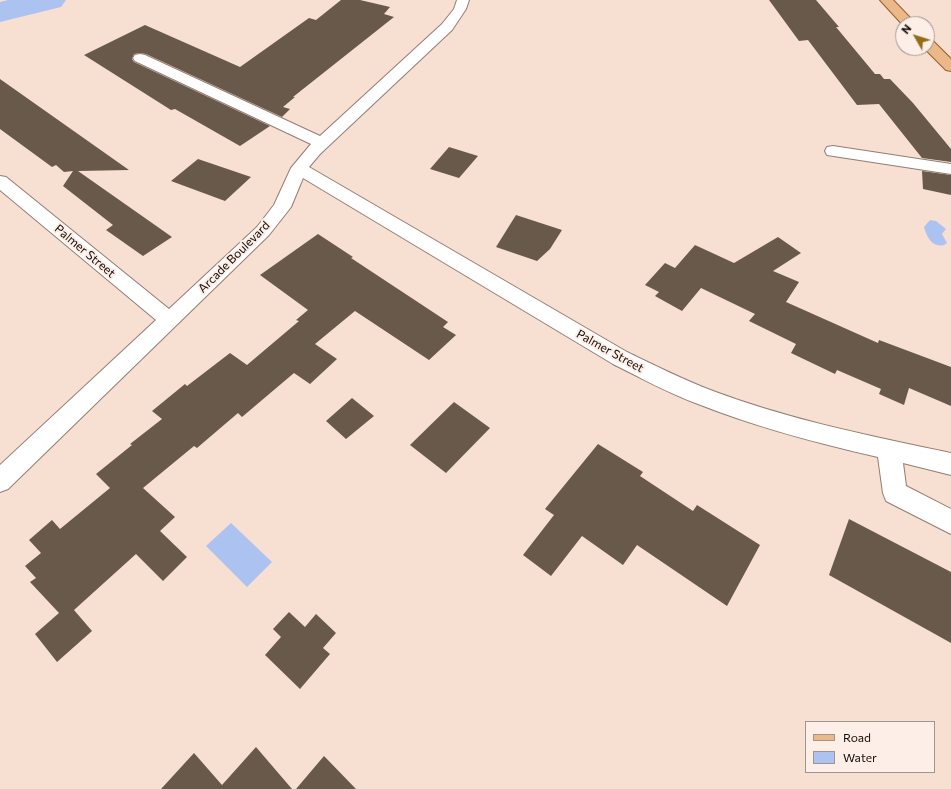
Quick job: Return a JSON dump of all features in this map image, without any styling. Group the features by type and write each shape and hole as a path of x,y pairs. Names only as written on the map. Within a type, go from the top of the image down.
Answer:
{"main road":[{"path":"886,0 901,16"},
{"path":"935,51 951,67"}],"street":[{"name":"Arcade Boulevard","path":"0,481 263,231 282,207 299,168 321,143 447,26 460,8 463,0"},
{"path":"140,58 321,143"},
{"path":"832,151 951,169"},
{"name":"Palmer Street","path":"299,168 620,358 671,384 728,406 788,425 951,464"},
{"name":"Palmer Street","path":"0,181 170,321"},
{"path":"889,449 895,493 951,522"}],"water":[{"path":"930,220 936,221 946,229 942,234 947,243 944,245 936,245 928,238 924,227"},
{"path":"231,523 272,562 247,587 206,546"}],"building":[{"path":"341,0 360,0 390,7 384,14 394,17 293,97 295,97 283,107 290,109 282,117 146,54 134,54 132,59 134,62 270,126 240,146 175,109 171,110 84,55 145,25 240,67 309,18 316,20"},
{"path":"769,0 816,0 875,74 880,74 884,79 890,79 913,103 951,149 951,162 922,158 879,104 857,105 808,40 799,41"},
{"path":"0,79 129,170 78,171 172,237 143,256 106,230 113,225 63,186 73,171 64,172 56,165 52,167 0,129"},
{"path":"449,147 478,156 459,178 430,169"},
{"path":"198,159 251,177 225,201 171,181"},
{"path":"922,171 951,175 951,195 923,189"},
{"path":"516,215 562,230 550,249 537,261 496,247"},
{"path":"318,234 353,257 351,258 448,322 443,327 456,335 429,360 355,311 315,344 337,359 310,384 294,373 242,417 238,413 197,448 194,446 143,488 175,517 160,531 187,557 163,581 136,554 74,610 92,631 57,662 35,634 59,613 30,582 36,578 25,566 41,553 29,540 52,520 60,529 110,488 96,474 132,445 130,444 162,419 152,411 185,384 187,386 230,353 247,365 299,321 296,320 308,310 260,275"},
{"path":"778,237 801,253 773,271 799,282 786,302 878,343 879,340 951,367 951,406 909,388 904,405 879,394 881,389 837,370 835,374 791,353 796,344 749,321 755,314 701,288 682,311 655,296 659,292 645,285 665,263 675,268 695,245 734,263"},
{"path":"352,398 374,416 346,439 326,421"},
{"path":"454,402 490,428 446,473 410,445"},
{"path":"598,444 643,472 640,476 693,511 697,505 760,545 727,606 637,545 623,565 582,536 551,576 523,555 554,515 545,509"},
{"path":"849,519 951,572 951,643 829,575"},
{"path":"289,612 305,627 316,614 336,633 323,648 330,654 300,689 265,655 281,637 273,629"},
{"path":"256,747 292,789 161,789 194,753 222,785"},
{"path":"324,756 356,789 296,789"}],"waterway":[{"path":"0,12 49,0"}]}
